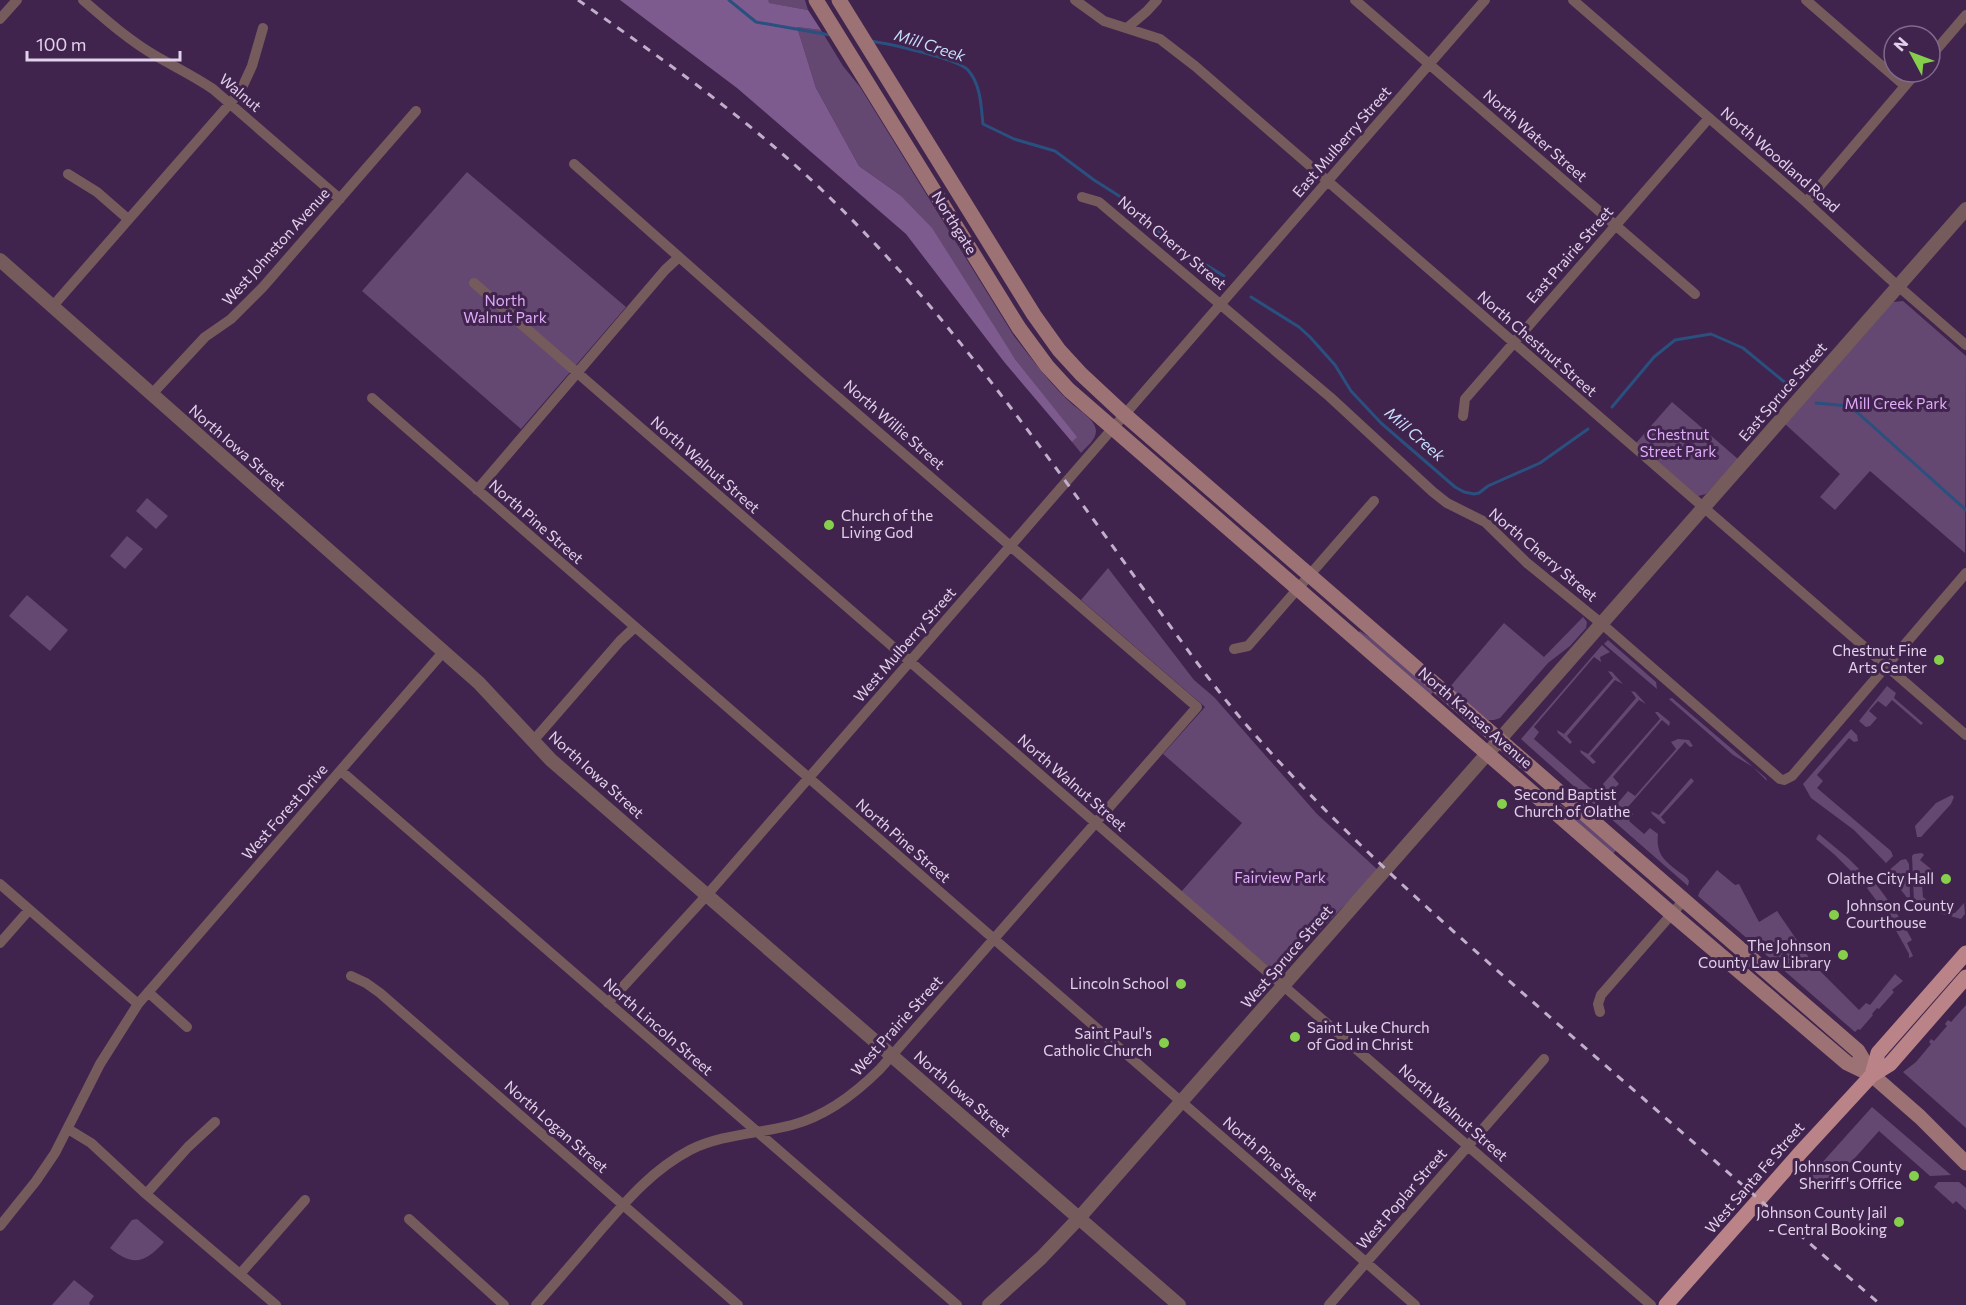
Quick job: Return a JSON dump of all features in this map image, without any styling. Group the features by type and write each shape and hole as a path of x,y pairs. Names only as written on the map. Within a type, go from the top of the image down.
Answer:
{"main road":[{"name":"Northgate","path":"839,0 1034,315 1059,350 1125,415"},
{"name":"Northgate","path":"820,6 1019,328 1047,366 1069,390 1112,429"},
{"name":"North Kansas Avenue","path":"1125,415 1858,1051 1872,1075"},
{"name":"North Kansas Avenue","path":"1112,429 1846,1063 1872,1075 1920,1117 1966,1163"},
{"name":"West Santa Fe Street","path":"1872,1075 1878,1053 1966,953"},
{"name":"West Santa Fe Street","path":"1666,1305 1872,1075 1890,1064 1966,977"}],"street":[{"path":"0,19 17,0"},
{"name":"Walnut","path":"83,0 125,35 156,56 194,76 231,103 340,199"},
{"name":"North Chestnut Street","path":"1075,0 1104,21 1160,39 1195,66 1966,735"},
{"path":"1127,28 1147,12 1157,0"},
{"name":"North Water Street","path":"1355,0 1695,294"},
{"name":"East Mulberry Street","path":"1221,304 1485,0"},
{"name":"North Woodland Road","path":"1573,0 1806,202 1966,345"},
{"path":"1806,0 1905,86 1806,202"},
{"path":"1942,43 1966,15"},
{"path":"52,307 240,92 252,66 263,28"},
{"name":"West Johnston Avenue","path":"152,395 205,337 231,319 263,287 416,111"},
{"name":"East Prairie Street","path":"1463,416 1465,399 1709,118"},
{"name":"North Willie Street","path":"574,164 1197,707"},
{"path":"68,174 97,192 128,219"},
{"name":"North Cherry Street","path":"1082,197 1099,202 1221,304 1330,397 1433,492 1447,503 1485,522 1527,563 1602,624 1780,779 1787,779 1886,666"},
{"name":"East Spruce Street","path":"1602,624 1966,209"},
{"path":"477,490 665,270 679,257"},
{"name":"North Iowa Street","path":"2,267 52,307 479,682 552,760 1179,1305"},
{"name":"North Walnut Street","path":"474,283 1651,1305"},
{"name":"West Mulberry Street","path":"608,1003 707,895 1221,304"},
{"name":"North Pine Street","path":"372,398 1415,1305"},
{"path":"1234,649 1248,646 1374,501"},
{"path":"1886,666 1966,573"},
{"name":"West Spruce Street","path":"989,1305 1041,1258 1079,1218 1602,624"},
{"path":"533,741 634,628"},
{"name":"West Forest Drive","path":"0,1226 36,1181 68,1129 100,1064 138,1004 444,651"},
{"name":"West Prairie Street","path":"536,1305 643,1183 666,1164 692,1149 717,1139 800,1122 840,1103 861,1088 892,1056 1197,707"},
{"name":"North Lincoln Street","path":"341,771 957,1305"},
{"path":"0,884 138,1004"},
{"path":"1600,1012 1598,1004 1601,995 1684,900"},
{"path":"0,943 29,910"},
{"name":"North Logan Street","path":"351,976 380,993 738,1305"},
{"path":"148,992 187,1027"},
{"name":"West Poplar Street","path":"1329,1305 1544,1059"},
{"path":"147,1194 188,1147 215,1122"},
{"path":"68,1129 91,1143 276,1305"},
{"path":"240,1274 305,1200"},
{"path":"409,1219 504,1305"}],"green space":[{"path":"768,0 805,0 808,10 768,3"},
{"path":"797,27 821,30 843,66 860,87 1014,336 1056,388 1093,423 1096,431 1094,437 1081,453 1072,442 1076,437 1015,359 900,195 859,166 816,88"},
{"name":"North Walnut Park","path":"467,172 626,307 521,429 362,291"},
{"name":"Mill Creek Park","path":"1903,301 1966,356 1965,553 1870,471 1835,510 1820,497 1840,474 1785,424 1893,302"},
{"name":"Chestnut Street Park","path":"1672,402 1738,459 1706,494 1698,496 1636,443"},
{"path":"147,498 168,516 156,529 136,511"},
{"path":"127,536 143,549 125,569 110,556"},
{"name":"Fairview Park","path":"1108,568 1194,680 1214,697 1317,814 1379,871 1308,942 1284,970 1274,971 1181,892 1242,823 1163,754 1205,707 1081,600"},
{"path":"27,595 68,630 50,651 9,616"},
{"path":"1583,617 1587,622 1586,628 1570,646 1548,663 1500,718 1488,720 1449,688 1504,623 1544,657"},
{"path":"1360,631 1433,692 1430,696 1356,635"},
{"path":"1608,640 1656,682 1657,689 1604,644"},
{"path":"1602,645 1610,652 1600,657 1601,662 1594,657 1534,727 1539,732 1534,739 1590,788 1596,790 1587,798 1521,739"},
{"path":"1608,671 1612,672 1623,684 1615,680 1567,736 1572,742 1570,744 1557,730 1564,734 1613,678"},
{"path":"1887,686 1896,693 1894,698 1923,723 1921,725 1892,700 1886,707 1878,701 1869,711 1877,718 1870,726 1866,727 1859,721"},
{"path":"1631,691 1635,692 1646,704 1639,700 1590,756 1596,762 1593,764 1580,750 1588,754 1636,698"},
{"path":"1672,698 1766,778 1767,781 1753,767 1733,755 1669,699"},
{"path":"1655,712 1670,722 1669,726 1662,720 1613,777 1619,784 1596,806 1589,800 1605,787 1603,784 1660,719"},
{"path":"1851,729 1857,735 1858,741 1854,742 1849,738 1817,775 1823,781 1817,788 1891,851 1893,856 1886,863 1854,830 1811,798 1803,784"},
{"path":"1678,739 1689,740 1693,746 1690,747 1685,742 1627,808 1633,814 1629,821 1644,834 1650,828 1658,834 1661,855 1687,878 1688,886 1609,817 1628,791 1635,796 1676,749 1671,742"},
{"path":"1691,778 1694,781 1661,817 1666,823 1663,824 1651,811 1659,815"},
{"path":"1952,795 1954,797 1951,804 1921,837 1917,837 1915,826 1936,803"},
{"path":"1556,802 1616,850 1613,854 1553,805"},
{"path":"1819,834 1868,878 1863,883 1816,839"},
{"path":"1922,853 1924,855 1920,860 1931,869 1932,873 1922,884 1923,897 1943,914 1955,913 1964,903 1965,914 1961,919 1920,908 1914,902 1912,856"},
{"path":"1906,859 1909,864 1910,897 1908,899 1887,872 1901,860"},
{"path":"1717,870 1735,885 1739,884 1759,922 1777,911 1814,965 1859,1010 1866,1003 1870,1005 1895,974 1903,981 1892,990 1894,992 1879,1009 1877,1008 1860,1030 1855,1032 1698,896"},
{"path":"1874,882 1912,940 1907,943 1913,956 1909,958 1888,916 1867,888"},
{"path":"1966,1005 1966,1128 1903,1072 1916,1062 1931,1044 1929,1042 1931,1039 1934,1041 1947,1026 1945,1024 1948,1020 1951,1022"},
{"path":"1872,1107 1951,1175 1930,1176 1879,1131 1828,1188 1819,1180 1810,1189 1803,1184"},
{"path":"1938,1182 1959,1182 1966,1188 1966,1210 1956,1201 1953,1204 1934,1187"},
{"path":"137,1219 164,1242 145,1258 132,1260 110,1248 132,1220"},
{"path":"74,1280 94,1296 90,1305 52,1305"}],"shaded area":[{"path":"620,0 768,0 769,3 808,10 821,30 797,27 816,88 859,166 900,195 932,228 1015,359 1077,437 1072,442 1005,363 906,234 737,88"}],"waterway":[{"name":"Mill Creek","path":"729,0 756,22 830,35"},
{"name":"Mill Creek","path":"869,41 922,52 962,66 968,70 976,82 983,124 1014,139 1055,151 1127,201 1169,242 1224,276"},
{"name":"Mill Creek","path":"1251,297 1299,327 1310,337 1335,365 1351,391 1381,423 1455,487 1464,492 1479,493 1488,486 1540,463 1588,429"},
{"name":"Mill Creek","path":"1612,407 1654,357 1675,340 1711,334 1743,348 1788,385"},
{"name":"Mill Creek","path":"1816,403 1848,406 1858,413 1966,510"}],"railway":[{"path":"578,0 677,70 749,126 794,164 877,246 935,312 989,379 1221,694 1320,805 1472,948 1881,1305"}],"place":[{"name":"Church of the Living God","path":"829,525"},
{"name":"Chestnut Fine Arts Center","path":"1939,660"},
{"name":"Second Baptist Church of Olathe","path":"1502,804"},
{"name":"Olathe City Hall","path":"1946,879"},
{"name":"Johnson County Courthouse","path":"1834,915"},
{"name":"The Johnson County Law Library","path":"1843,955"},
{"name":"Lincoln School","path":"1181,984"},
{"name":"Saint Luke Church of God in Christ","path":"1295,1037"},
{"name":"Saint Paul's Catholic Church","path":"1164,1043"},
{"name":"Johnson County Sheriff's Office","path":"1914,1176"},
{"name":"Johnson County Jail - Central Booking","path":"1899,1222"}]}
